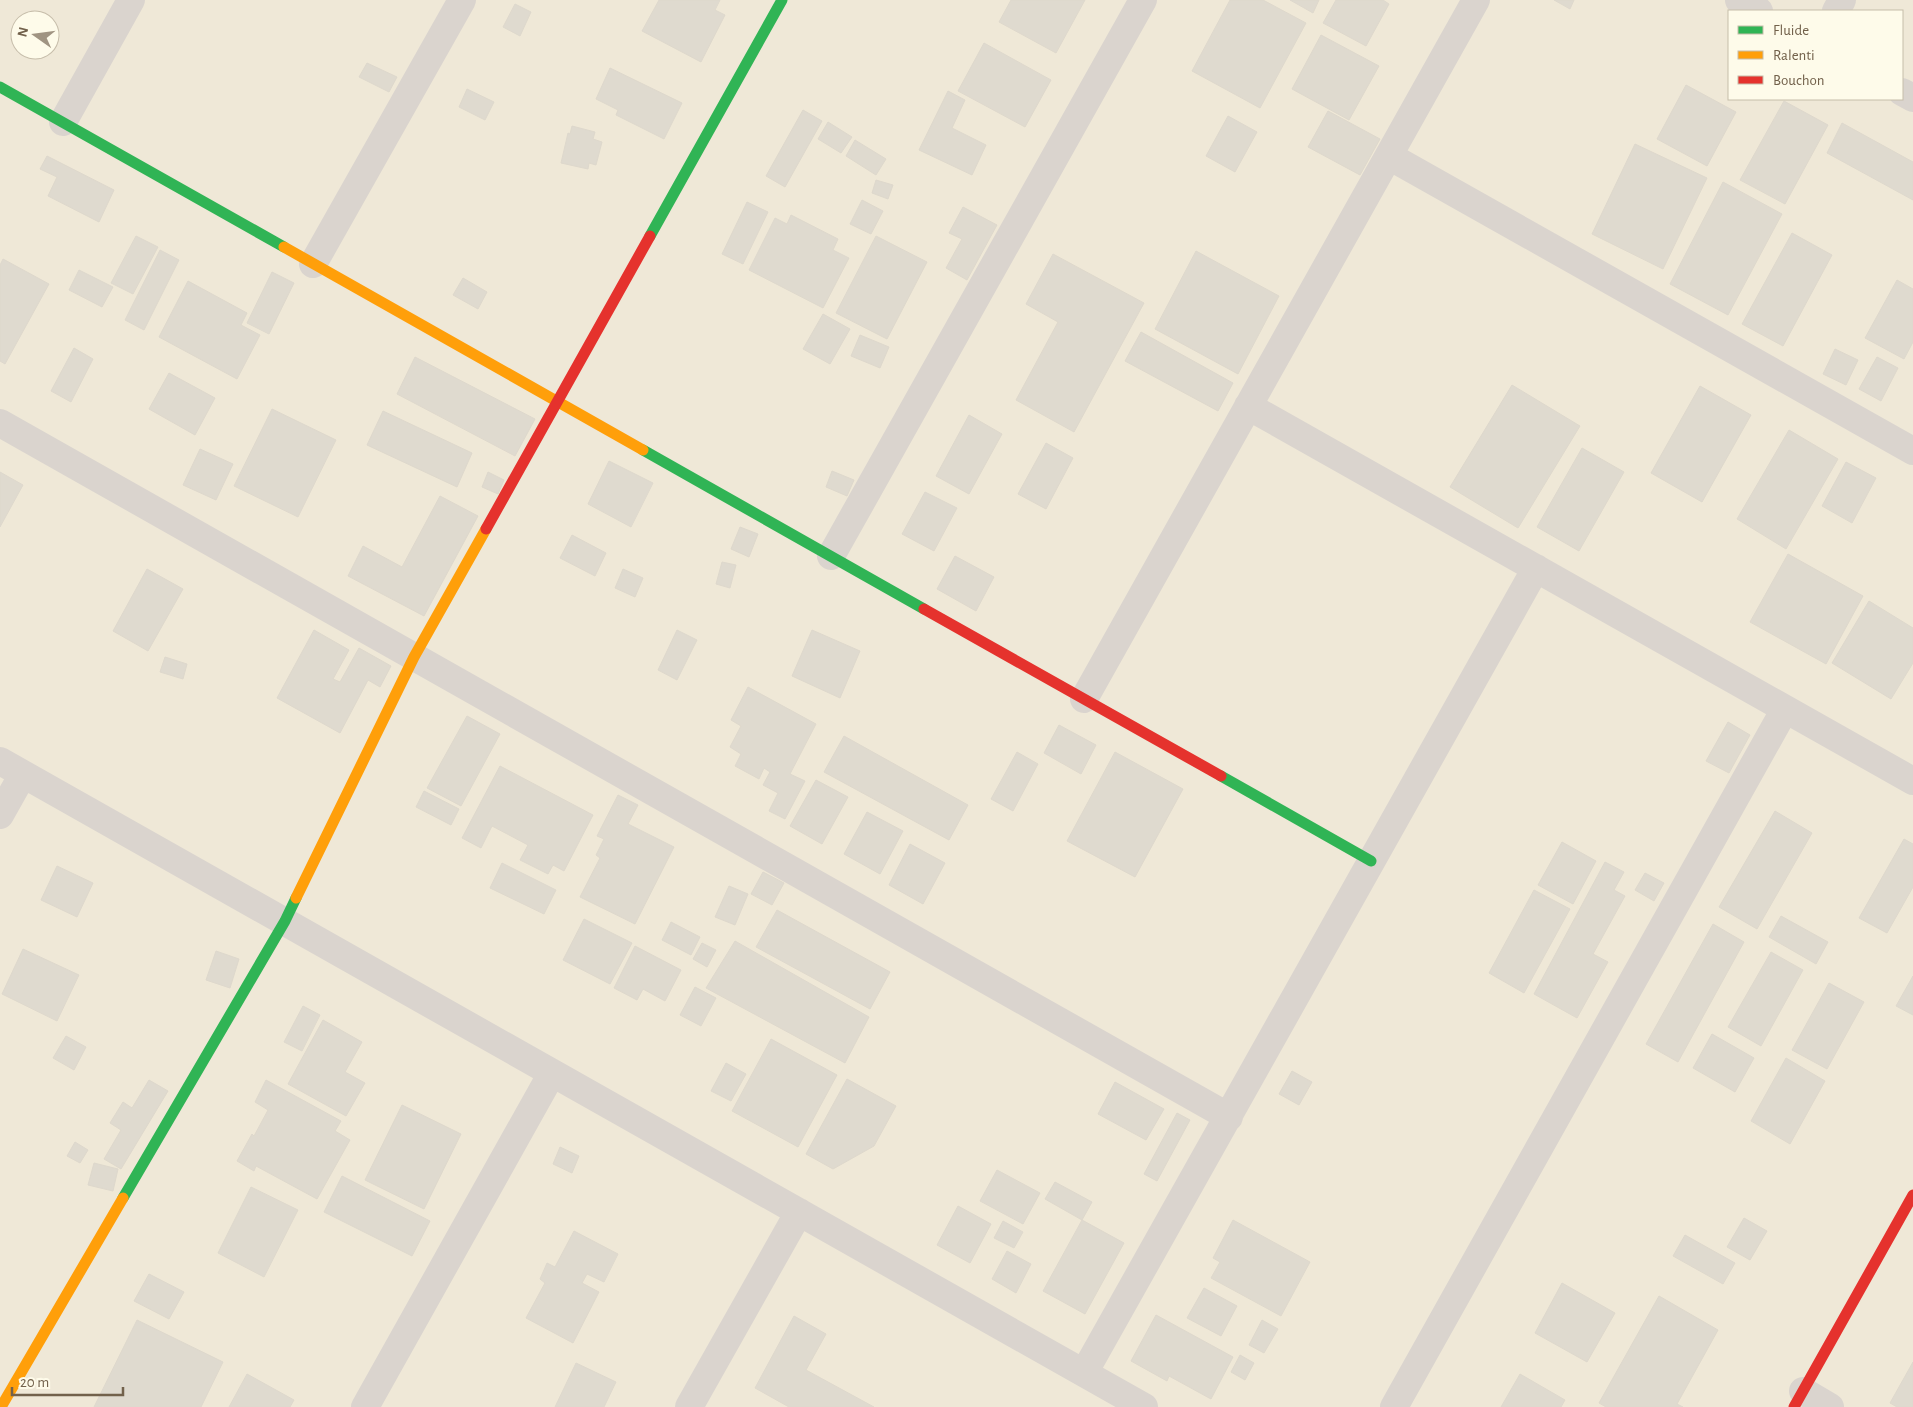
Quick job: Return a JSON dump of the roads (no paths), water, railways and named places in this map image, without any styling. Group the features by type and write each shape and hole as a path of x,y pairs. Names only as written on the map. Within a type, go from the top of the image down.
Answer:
{"street":[{"path":"63,122 131,0"},
{"path":"314,264 462,0"},
{"path":"1,1407 284,920 414,657 782,0"},
{"path":"831,556 1143,0"},
{"path":"1084,699 1476,0"},
{"path":"1739,0 1757,10"},
{"path":"0,87 1371,861"},
{"path":"1389,156 1913,451"},
{"path":"1248,406 1913,781"},
{"path":"0,423 1229,1117"},
{"path":"1084,1373 1536,568"},
{"path":"1394,1407 1785,709"},
{"path":"0,815 11,768 284,920 1144,1407"},
{"path":"365,1407 552,1073"},
{"path":"1830,1407 1798,1399 1913,1195"},
{"path":"689,1407 799,1212"}]}
